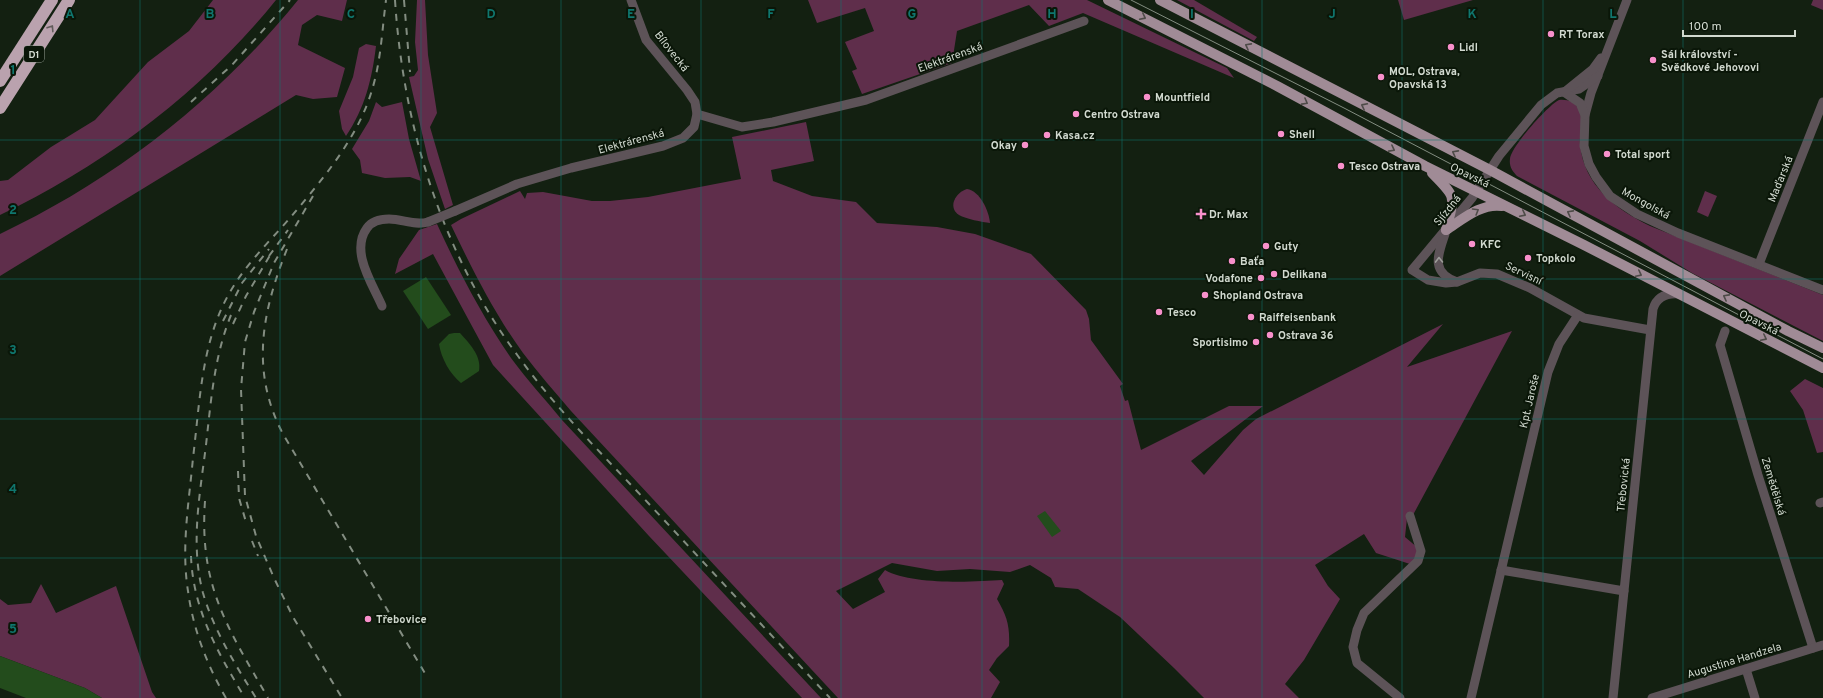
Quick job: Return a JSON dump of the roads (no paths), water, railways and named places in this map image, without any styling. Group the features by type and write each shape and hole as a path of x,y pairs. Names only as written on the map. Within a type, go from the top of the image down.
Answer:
{"highway":[{"name":"D1","path":"0,81 52,0"},
{"name":"D1","path":"0,108 69,0"}],"main road":[{"name":"Opavská","path":"1108,0 1278,86 1475,192 1510,208 1823,368"},
{"name":"Opavská","path":"1160,0 1490,170 1781,327 1823,348"},
{"path":"1425,166 1450,191 1453,201 1446,230"},
{"path":"1446,230 1482,207 1493,205 1510,208"}],"street":[{"name":"Bílovecká","path":"631,0 646,40 687,90 695,102 697,114"},
{"name":"Mongolská","path":"1627,0 1610,43 1585,115 1584,139 1587,158 1596,178 1610,196 1618,203 1636,214 1678,233 1823,290"},
{"name":"Elektrárenská","path":"382,306 361,256 360,246 363,234 372,223 382,219 394,219 416,224 428,222 516,184 571,168 663,146 683,138 694,126 697,114 742,127 773,122 866,100 1084,21"},
{"path":"1564,92 1593,69 1610,43"},
{"path":"1564,92 1579,89 1598,76"},
{"name":"Sjízdná","path":"1412,270 1446,230 1490,170 1541,105 1552,96 1564,92"},
{"path":"1564,92 1580,103 1585,115"},
{"name":"Maďarská","path":"1759,264 1823,102"},
{"path":"1446,230 1438,255 1438,265 1444,275 1457,282"},
{"name":"Servisní","path":"1412,270 1434,282 1446,283 1457,282 1480,273 1502,275 1535,291 1578,315"},
{"name":"Třebovická","path":"1613,698 1653,309 1656,302 1667,294 1680,294"},
{"path":"1578,315 1589,320 1650,330"},
{"name":"Kpt. Jaroše","path":"1471,698 1552,360 1563,337 1578,315"},
{"name":"Zemědělská","path":"1726,331 1720,345 1758,475 1813,648"},
{"path":"1400,698 1357,663 1353,647 1357,630 1364,613 1418,561 1421,551 1410,516"},
{"path":"1501,570 1624,591"},
{"name":"Augustina Handzela","path":"1652,698 1823,645"},
{"path":"1746,669 1755,698"}],"tram line":[{"path":"1131,0 1344,108 1823,359"}],"railway":[{"path":"191,102 232,65 290,0"},
{"path":"226,698 207,660 197,633 190,605 185,558 188,508 200,394 207,352 220,311 236,282 250,263 314,189 338,158 358,125 366,108 375,79 386,0"},
{"path":"395,0 399,47 417,141 431,187 448,232 468,275 491,317 533,376 565,414 830,698"},
{"path":"404,0 410,72"},
{"path":"313,196 274,263 254,312 245,342 241,389 245,496 256,536 274,578 293,617 342,698"},
{"path":"269,256 288,230"},
{"path":"223,321 242,283 269,249"},
{"path":"287,249 271,296 263,342 263,364 266,387 273,411 283,434 426,675"},
{"path":"233,324 246,296 272,252"},
{"path":"231,315 225,331 217,363 212,396 197,519 197,556 203,593 213,621 240,673 256,698"},
{"path":"238,471 239,498 246,522"},
{"path":"205,501 204,531 207,558 212,583 219,606 240,650 268,698"},
{"path":"252,541 258,556"},
{"path":"191,556 196,595 202,613 225,664 245,698"}],"place":[{"name":"RT Torax","path":"1551,34"},
{"name":"Lidl","path":"1451,47"},
{"name":"Sál království - Svědkové Jehovovi","path":"1653,60"},
{"name":"MOL, Ostrava, Opavská 13","path":"1381,77"},
{"name":"Mountfield","path":"1147,97"},
{"name":"Centro Ostrava","path":"1076,114"},
{"name":"Shell","path":"1281,134"},
{"name":"Kasa.cz","path":"1047,135"},
{"name":"Okay","path":"1025,145"},
{"name":"Total sport","path":"1607,154"},
{"name":"Tesco Ostrava","path":"1341,166"},
{"name":"Dr. Max","path":"1201,214"},
{"name":"KFC","path":"1472,244"},
{"name":"Guty","path":"1266,246"},
{"name":"Topkolo","path":"1528,258"},
{"name":"Baťa","path":"1232,261"},
{"name":"Delikana","path":"1274,274"},
{"name":"Vodafone","path":"1261,278"},
{"name":"Shopland Ostrava","path":"1205,295"},
{"name":"Tesco","path":"1159,312"},
{"name":"Raiffeisenbank","path":"1251,317"},
{"name":"Ostrava 36","path":"1270,335"},
{"name":"Sportisimo","path":"1256,342"},
{"name":"Třebovice","path":"368,619"}]}
